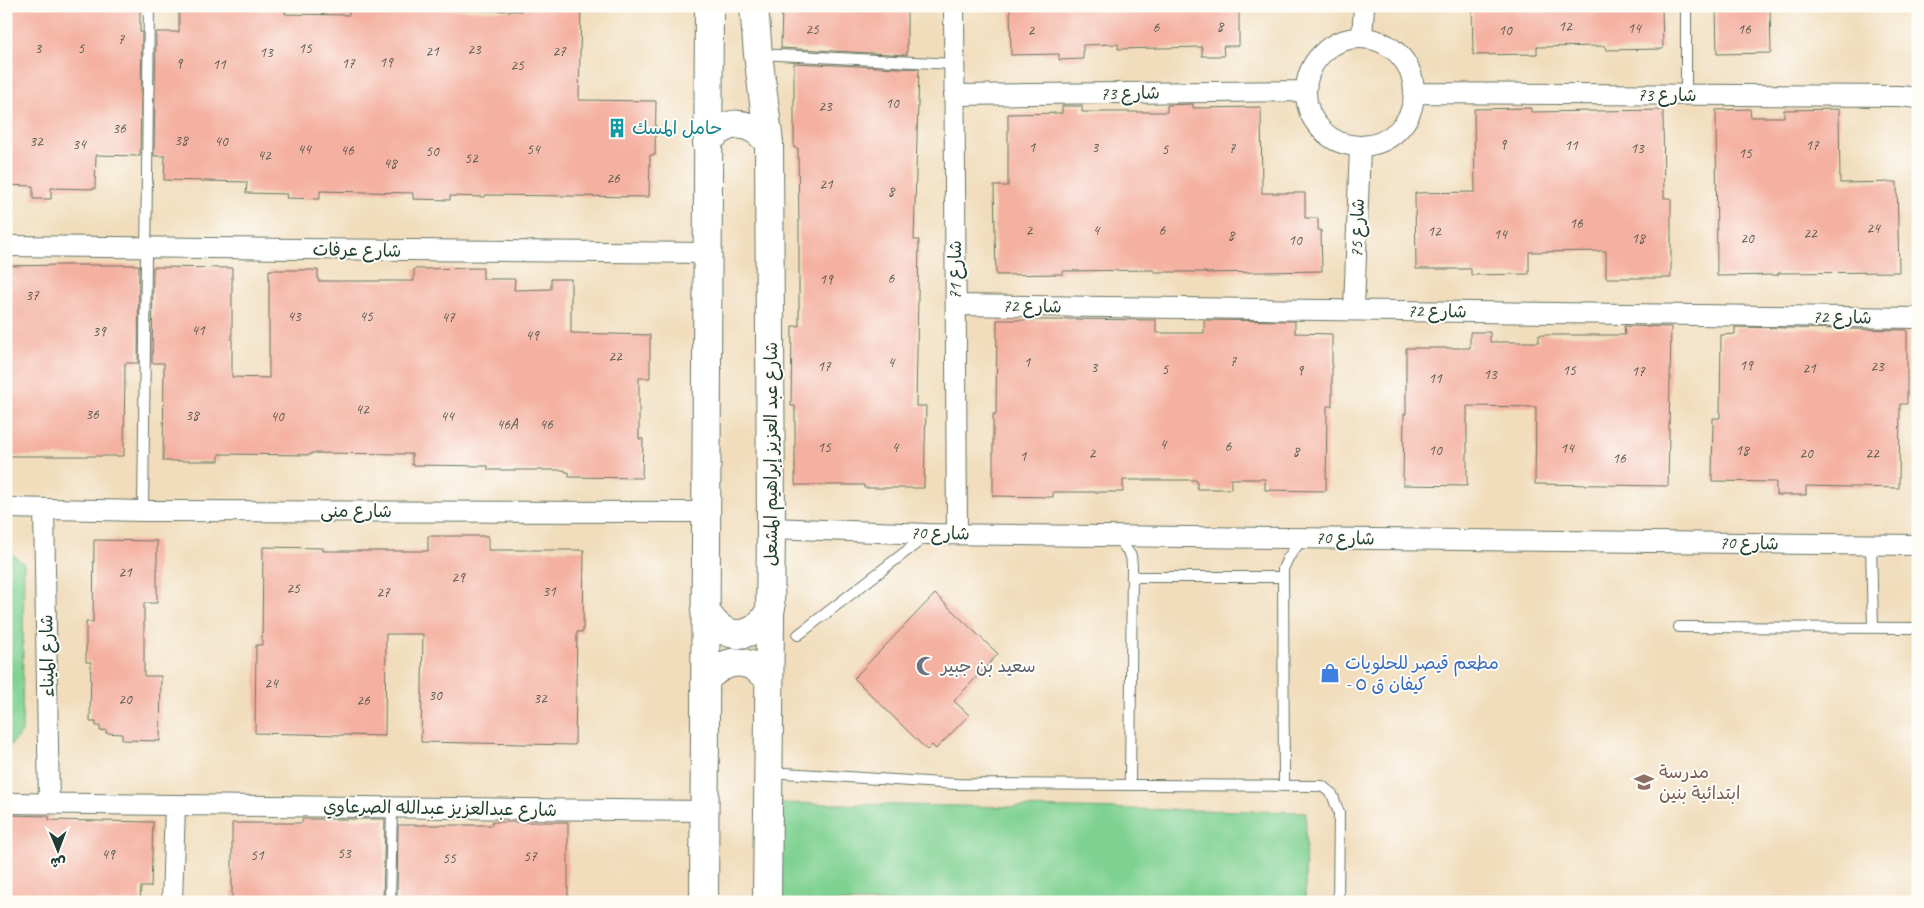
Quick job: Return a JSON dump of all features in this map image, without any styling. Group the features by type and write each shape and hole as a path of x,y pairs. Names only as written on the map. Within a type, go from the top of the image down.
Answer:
{"main road":[{"path":"704,902 709,6"},
{"name":"شارع عبد العزيز إبراهيم المشعل","path":"754,6 769,142 771,608 767,902"},
{"path":"707,143 714,134 724,127 737,124 750,126 761,133 769,142"},
{"path":"705,610 712,623 724,632 739,634 753,631 764,622 771,608"},
{"path":"706,679 714,670 725,664 738,662 750,664 761,670 769,679"}],"street":[{"name":"شارع 71","path":"954,6 957,534"},
{"path":"1362,38 1364,6"},
{"path":"1362,38 1382,42 1400,54 1411,72 1415,93 1411,114 1399,132 1381,143 1360,147 1339,143 1321,130 1309,112 1305,91 1310,70 1322,53 1340,42 1362,38"},
{"name":"شارع 73","path":"954,94 1305,91"},
{"name":"شارع 73","path":"1415,93 1899,96 1918,98"},
{"name":"شارع 75","path":"1354,309 1360,147"},
{"name":"شارع عرفات","path":"6,246 709,253"},
{"name":"شارع 72","path":"956,305 1918,318"},
{"name":"شارع منى","path":"6,508 143,511 706,512"},
{"name":"شارع الميناء","path":"44,509 49,804"},
{"name":"شارع 70","path":"771,528 928,534 1918,545"},
{"name":"شارع عبدالعزيز عبدالله الصرعاوي","path":"6,803 704,811"},
{"path":"172,902 175,805"}],"lane":[{"path":"143,511 149,6"},
{"path":"1686,6 1686,95"},
{"path":"758,54 954,64"},
{"path":"798,636 928,534"},
{"path":"1116,536 1131,556 1130,784"},
{"path":"1284,785 1283,569 1288,558 1303,538"},
{"path":"1871,544 1873,628"},
{"path":"1132,577 1283,577"},
{"path":"1679,627 1918,628"},
{"path":"768,772 957,784 1322,786 1332,794 1338,813 1338,902"},
{"path":"390,902 392,807"}],"green space":[{"path":"6,549 24,564 22,732 6,750"},
{"path":"780,803 1306,812 1305,902 778,902"}],"building":[{"path":"6,6 140,6 140,32 142,32 140,156 96,155 95,189 51,188 51,199 33,199 33,186 6,185"},
{"path":"179,6 285,9 285,14 349,15 349,6 452,6 452,10 521,11 521,6 581,6 579,100 656,101 655,155 650,155 649,197 485,195 485,197 450,196 450,200 413,199 413,193 320,191 320,199 286,198 287,194 246,193 247,182 164,180 165,156 154,156 156,32 179,32"},
{"path":"782,6 907,6 907,55 781,48"},
{"path":"1010,6 1239,6 1239,46 1223,46 1224,56 1202,56 1202,47 1118,49 1118,44 1083,45 1083,59 1059,60 1059,54 1011,55"},
{"path":"1472,6 1662,6 1663,49 1606,50 1605,46 1537,47 1537,54 1473,55"},
{"path":"1716,6 1770,6 1771,53 1717,54"},
{"path":"794,63 919,69 914,240 919,240 916,406 926,406 924,488 864,488 864,485 795,485 795,406 791,406 792,326 799,326 799,231 798,148 794,148"},
{"path":"1193,104 1193,108 1261,107 1262,193 1305,193 1305,218 1318,218 1318,230 1321,230 1322,271 1206,273 1154,272 1153,270 1063,271 1063,274 996,275 994,186 1008,186 1008,114 1062,113 1062,106 1082,106 1082,112 1167,112 1167,105"},
{"path":"1531,108 1531,112 1663,110 1664,198 1671,198 1671,278 1606,278 1606,251 1529,252 1529,274 1471,275 1471,269 1416,269 1415,193 1475,192 1474,109"},
{"path":"1750,109 1751,117 1784,117 1784,110 1839,109 1840,183 1897,182 1899,272 1778,273 1778,275 1717,276 1716,110"},
{"path":"139,265 138,363 125,363 124,456 6,456 6,266"},
{"path":"153,267 232,268 232,377 269,378 269,270 318,270 318,281 414,281 414,269 483,268 483,279 515,279 514,290 551,289 551,279 571,279 571,333 650,335 650,378 639,378 639,439 643,439 642,478 569,477 569,472 565,472 565,470 488,470 488,466 412,465 412,454 219,454 219,461 163,461 164,363 152,363"},
{"path":"997,320 1156,320 1156,333 1204,333 1204,320 1295,321 1295,333 1332,334 1332,406 1327,406 1326,491 1265,490 1265,479 1231,479 1231,489 1197,489 1197,480 1123,480 1123,492 1053,492 1053,497 993,496 993,414 996,414"},
{"path":"1624,326 1671,327 1668,486 1535,484 1536,407 1467,406 1467,486 1403,485 1406,348 1470,348 1470,332 1490,332 1490,342 1539,342 1539,335 1625,335"},
{"path":"1735,327 1907,330 1907,404 1900,404 1899,488 1806,486 1806,495 1776,495 1776,482 1712,481 1713,418 1720,418 1721,335 1735,334"},
{"path":"428,536 488,536 488,550 584,550 583,632 577,632 575,745 421,742 423,634 386,634 385,736 255,733 256,645 262,645 263,547 323,548 323,551 428,551"},
{"path":"94,540 157,541 157,603 144,603 144,676 161,676 160,741 122,740 122,734 106,733 106,730 100,731 100,726 96,726 96,722 90,722 91,662 86,662 86,622 93,622"},
{"name":"سعيد بن جبير","path":"935,594 998,654 954,701 969,715 936,749 932,745 927,750 854,678"},
{"path":"6,815 49,816 49,820 153,822 151,887 141,887 140,902 6,902"},
{"path":"302,819 385,819 383,902 232,902 232,823 302,823"},
{"path":"492,822 568,822 568,902 397,902 398,825 492,825"}],"place":[{"name":"حامل المسك","path":"617,128"},
{"name":"سعيد بن جبير","path":"926,666"},
{"name":"مطعم قيصر للحلويات - كيفان ق ٥","path":"1330,673"},
{"name":"مدرسة ابتدائية بنين","path":"1644,782"}]}
